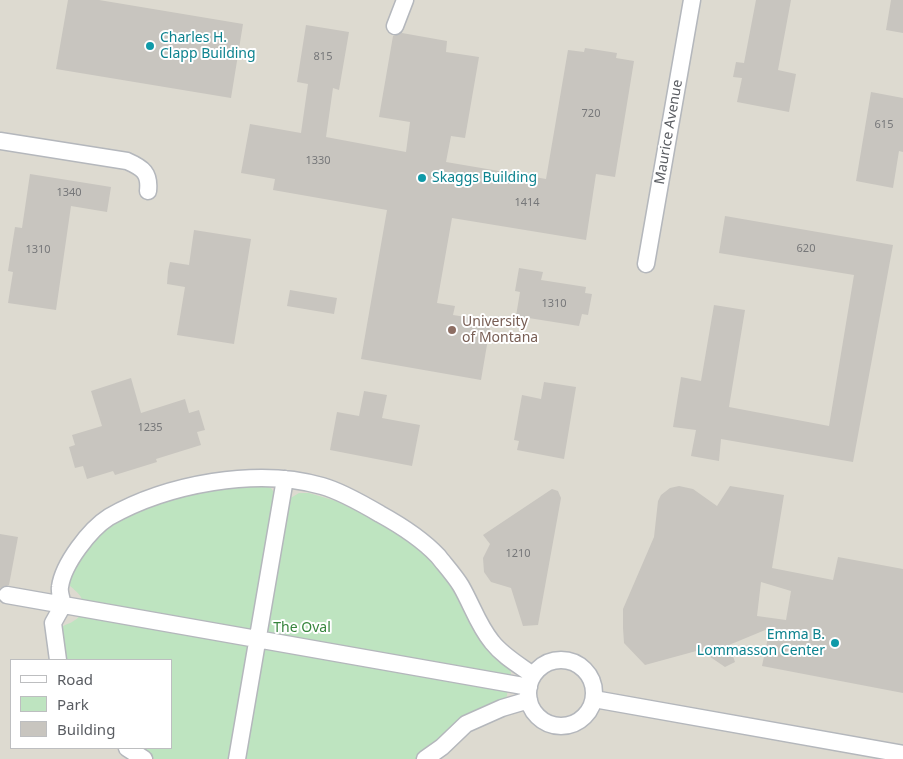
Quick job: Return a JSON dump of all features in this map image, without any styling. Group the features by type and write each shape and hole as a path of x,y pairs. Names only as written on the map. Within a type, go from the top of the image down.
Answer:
{"street":[{"path":"395,26 405,0"},
{"name":"Maurice Avenue","path":"646,264 692,0"},
{"path":"0,141 127,161 143,170 148,176 148,191"},
{"path":"58,659 53,623 63,605 59,588 67,567 84,541 100,524 111,516 150,498 187,487 217,482 252,478 285,479 321,485 392,521 416,537 436,555 460,585 475,618 492,643 513,662 530,687 532,709 547,723 567,726 585,716 592,708 594,699 595,688 592,678 586,670 575,662 558,659 548,662 540,667 530,687 502,708 466,724 442,747 426,759"},
{"path":"237,759 285,479"},
{"path":"7,595 530,687"},
{"path":"594,699 903,754"},
{"path":"129,749 144,759"}],"shaded area":[{"name":"University of Montana","path":"0,0 903,0 903,759 0,759"}],"green space":[{"name":"The Oval","path":"260,485 271,488 277,497 289,499 299,493 309,493 336,501 389,527 410,542 432,560 449,580 510,668 511,674 506,700 435,745 417,759 154,759 139,749 172,749 172,659 65,659 60,628 80,615 82,605 80,595 68,584 92,541 103,530 117,521 168,499 223,487"}],"building":[{"name":"Charles H. Clapp Building","path":"68,0 99,0 243,24 231,98 56,69"},
{"path":"756,0 791,0 778,70 796,74 789,112 737,102 742,78 733,77 736,62 744,63"},
{"path":"891,0 903,0 903,33 886,30"},
{"path":"306,25 349,32 339,90 333,88 326,137 406,152 410,122 379,117 393,36 402,33 447,41 446,52 479,57 465,138 451,136 446,162 546,179 568,50 584,52 585,48 617,53 616,58 634,61 615,177 596,174 586,240 452,218 437,303 455,306 453,315 491,321 481,380 361,359 387,210 273,190 275,179 241,173 250,124 301,133 308,84 297,82"},
{"path":"871,92 903,98 903,152 899,151 893,188 856,181"},
{"path":"30,174 111,187 107,212 71,206 56,310 8,303 13,272 8,271 15,227 22,228"},
{"path":"725,216 893,245 853,462 721,439 719,461 691,456 696,430 673,427 681,377 701,381 714,305 745,310 729,407 829,426 854,275 719,253"},
{"path":"194,230 251,239 234,344 177,335 185,287 167,284 168,271 170,262 189,265"},
{"path":"519,268 543,272 541,280 586,287 585,293 592,294 588,315 582,314 579,326 516,316 520,292 515,291"},
{"path":"290,290 337,298 334,314 287,306"},
{"path":"131,378 141,413 185,399 189,413 199,410 205,430 197,432 201,445 156,459 157,462 115,475 113,471 87,479 83,466 75,468 69,447 75,445 72,435 102,426 91,391"},
{"path":"544,382 576,387 564,459 517,450 519,441 514,440 522,395 541,399"},
{"path":"364,391 387,395 382,418 420,425 412,466 330,450 337,412 359,416"},
{"path":"679,486 693,489 717,506 730,486 784,495 772,568 833,580 838,557 903,569 903,693 762,666 770,628 729,645 735,662 725,667 700,650 645,665 624,643 623,609 654,537 658,501 661,495 670,488","holes":["761,582 791,591 786,620 757,616"]},
{"path":"552,489 558,491 561,498 538,625 523,626 511,588 491,582 484,572 483,558 490,544 483,535"},
{"path":"0,534 18,537 9,585 0,588"}],"place":[{"name":"Charles H. Clapp Building","path":"150,46"},
{"name":"Skaggs Building","path":"422,178"},
{"name":"University of Montana","path":"452,330"},
{"name":"Emma B. Lommasson Center","path":"835,643"}]}
